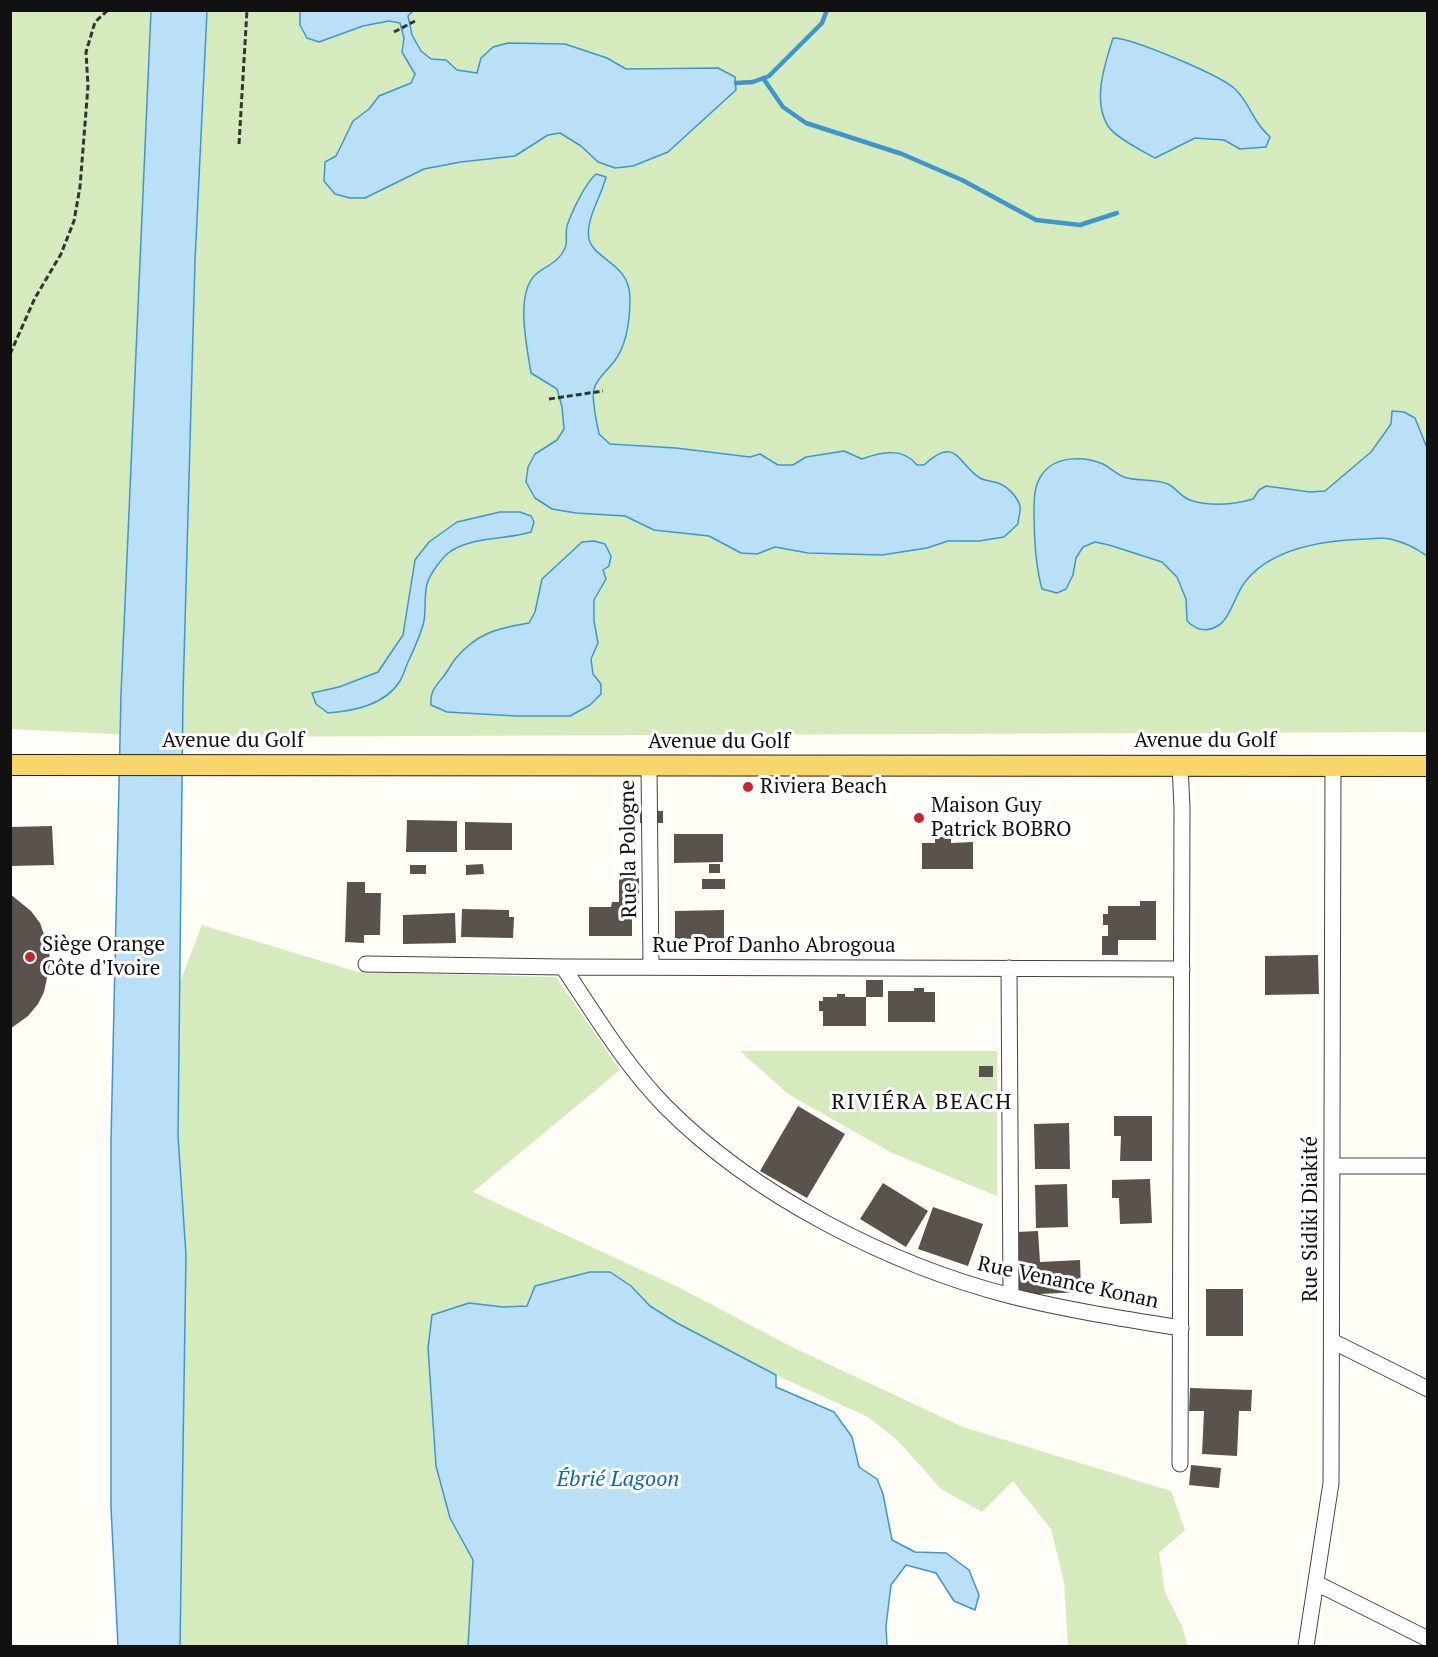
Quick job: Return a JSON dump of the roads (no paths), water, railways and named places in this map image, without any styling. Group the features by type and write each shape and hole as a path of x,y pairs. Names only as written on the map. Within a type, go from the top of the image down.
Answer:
{"main road":[{"name":"Avenue du Golf","path":"10,765 1428,766"}],"street":[{"path":"1180,765 1182,807 1180,1464"},
{"name":"Rue la Pologne","path":"649,766 651,966"},
{"name":"Rue Sidiki Diakité","path":"1306,1647 1331,1482 1333,766"},
{"name":"Rue Prof Danho Abrogoua","path":"366,964 1182,969"},
{"name":"Rue Venance Konan","path":"563,967 624,1057 665,1106 719,1154 767,1188 885,1253 950,1277 1011,1296 1181,1328"},
{"path":"1010,968 1011,1296"},
{"path":"1333,1166 1428,1166"},
{"path":"1332,1341 1428,1389"},
{"path":"1316,1583 1428,1639"}],"water":[{"path":"151,11 207,11 195,261 183,696 178,1136 186,1255 180,1646 118,1646 111,1508 111,1141 121,694"},
{"path":"300,11 413,11 408,16 412,35 421,51 431,59 446,60 457,70 477,73 481,58 493,47 508,43 565,44 607,58 626,69 718,68 735,77 736,90 668,152 633,166 615,168 598,162 581,146 560,133 548,135 515,156 424,169 365,198 350,198 335,194 324,181 325,162 336,156 353,121 369,109 379,96 411,83 415,74 402,52 404,38 400,23 389,21 363,26 319,42 307,38 300,25"},
{"path":"1113,38 1138,44 1176,58 1235,89 1259,125 1270,137 1266,147 1240,149 1224,140 1195,138 1155,158 1123,140 1108,126 1101,105 1102,82"},
{"path":"596,174 606,177 589,224 589,239 592,246 624,277 630,298 628,323 622,349 597,382 593,393 599,434 610,444 676,448 750,457 760,454 778,465 793,465 806,457 844,451 862,459 877,454 899,453 917,465 924,465 935,456 950,452 980,478 1001,484 1011,492 1020,506 1018,524 1004,537 979,541 948,541 927,548 882,555 808,553 775,547 757,554 741,553 709,536 654,530 625,516 552,509 535,498 526,482 528,467 535,454 557,440 564,429 562,407 557,389 531,373 525,336 525,295 535,275 562,253 566,245 567,226 572,213 583,191"},
{"path":"1392,411 1404,412 1415,418 1427,448 1427,556 1405,544 1384,538 1334,541 1285,553 1256,570 1245,582 1223,622 1215,628 1206,630 1198,629 1187,621 1186,599 1177,577 1162,562 1109,545 1095,542 1083,547 1076,558 1073,575 1066,589 1057,593 1042,589 1035,551 1034,498 1041,476 1054,464 1070,459 1095,461 1124,477 1168,484 1187,499 1206,504 1229,504 1253,499 1259,490 1266,486 1310,492 1325,491 1371,452 1391,424"},
{"path":"500,512 520,512 531,516 534,522 531,532 470,543 460,546 444,557 427,584 421,631 394,689 377,701 348,711 328,713 316,704 312,693 339,687 378,672 403,635 415,560 429,542 457,522"},
{"path":"594,541 605,544 611,556 609,566 603,570 606,579 594,600 594,621 598,643 591,659 593,674 601,684 601,694 590,705 570,716 447,712 431,705 434,690 454,660 480,637 507,627 529,623 535,612 542,579 582,542"},
{"name":"Ébrié Lagoon","path":"590,1272 610,1272 631,1286 650,1306 677,1323 776,1375 776,1387 834,1412 852,1437 859,1467 877,1479 883,1494 892,1540 915,1552 946,1553 969,1570 979,1595 975,1610 954,1601 936,1573 906,1565 891,1585 886,1626 887,1646 468,1646 473,1560 450,1518 436,1466 428,1348 432,1315 469,1303 503,1307 527,1306 535,1286"}],"waterway":[{"path":"736,83 753,82 769,76 822,23 827,10"},
{"path":"763,78 783,107 806,123 902,154 962,180 1036,220 1080,225 1117,213"}],"place":[{"name":"Riviera Beach","path":"748,787"},
{"name":"Maison Guy Patrick BOBRO","path":"919,818"},
{"name":"Siège Orange Côte d'Ivoire","path":"30,957"}],"district":[{"name":"RIVIÉRA BEACH","path":"922,1103"}]}
